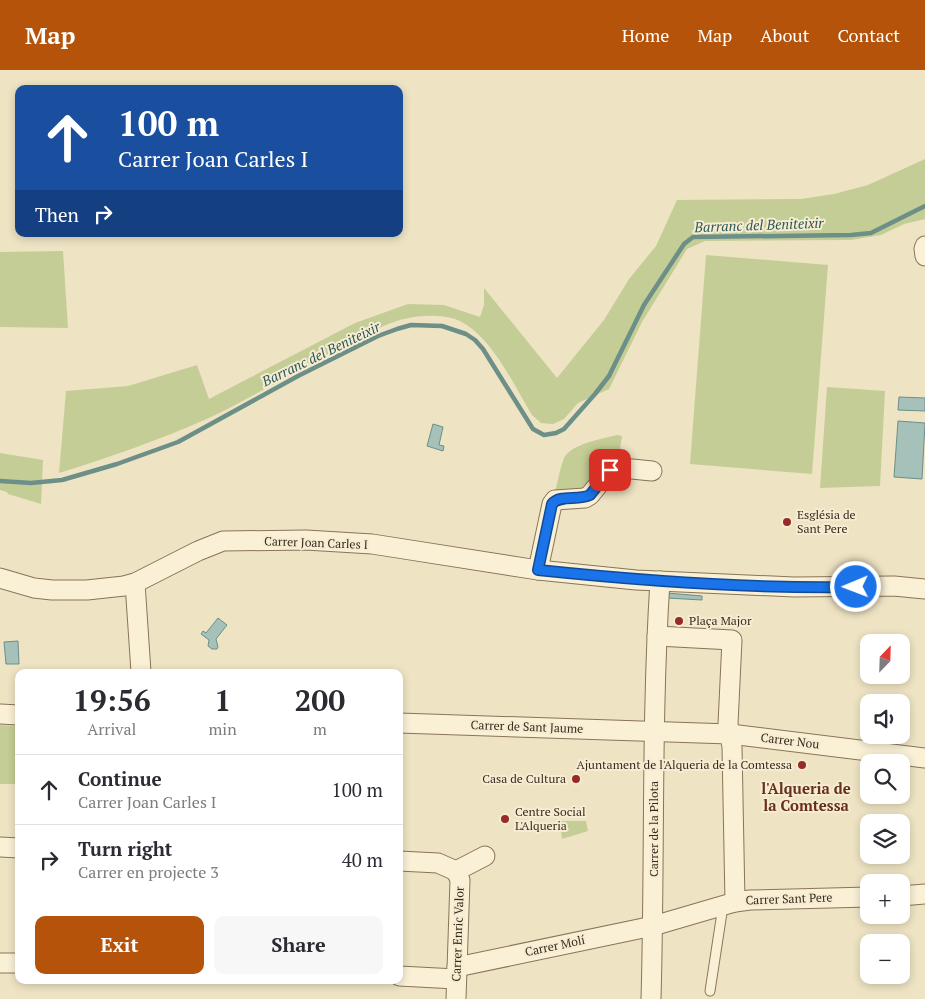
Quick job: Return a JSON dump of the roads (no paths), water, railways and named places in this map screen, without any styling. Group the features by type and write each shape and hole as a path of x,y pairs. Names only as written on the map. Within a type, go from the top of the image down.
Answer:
{"street":[{"path":"538,570 552,504 555,500 585,498 590,495 610,470 622,468 652,471"},
{"name":"Carrer Joan Carles I","path":"0,578 34,588 52,590 87,590 124,586 135,583 216,543 230,540 306,540 354,542 538,570 636,580 810,587 894,586 925,589"},
{"path":"660,581 657,639 732,640 728,724 732,746 729,904"},
{"path":"135,583 141,669"},
{"name":"Carrer Joan Carles I","path":"0,592 34,588"},
{"name":"Carrer de la Pilota","path":"651,999 657,639"},
{"path":"0,714 15,714"},
{"name":"Carrer de Sant Jaume","path":"403,723 655,732"},
{"name":"Carrer Nou","path":"655,732 730,734 925,758"},
{"path":"0,847 15,848"},
{"path":"403,861 438,863 456,870 485,856"},
{"name":"Carrer Enric Valor","path":"456,870 460,880 456,999"},
{"path":"910,895 925,894"},
{"name":"Carrer Sant Pere","path":"653,926 729,904 750,900 860,896"},
{"name":"Carrer Molí","path":"403,976 457,973 653,926"},
{"path":"0,963 15,963"}],"lane":[{"path":"710,991 729,904"}],"water":[{"path":"899,397 925,398 925,411 898,410"},
{"path":"898,421 925,423 922,479 894,477"},
{"path":"433,424 443,427 439,445 444,446 443,451 427,446"},
{"path":"667,593 702,596 702,600 667,598"},
{"path":"218,618 227,625 216,639 217,649 212,649 208,646 209,640 201,634 203,631 206,633"},
{"path":"18,641 19,664 6,664 4,642"}],"waterway":[{"name":"Barranc del Beniteixir","path":"0,481 31,483 62,480 117,464 178,442 298,376 378,336 411,325 442,326 466,334 475,340 483,349 533,429 544,435 556,433 564,429 609,376 644,305 684,244 693,237 851,235 871,233 925,206"}],"place":[{"name":"Església de Sant Pere","path":"787,522"},
{"name":"Plaça Major","path":"679,621"},
{"name":"Ajuntament de l'Alqueria de la Comtessa","path":"802,765"},
{"name":"Casa de Cultura","path":"576,779"},
{"name":"Centre Social L'Alqueria","path":"505,819"}],"district":[{"name":"l'Alqueria de la Comtessa","path":"806,798"}]}
